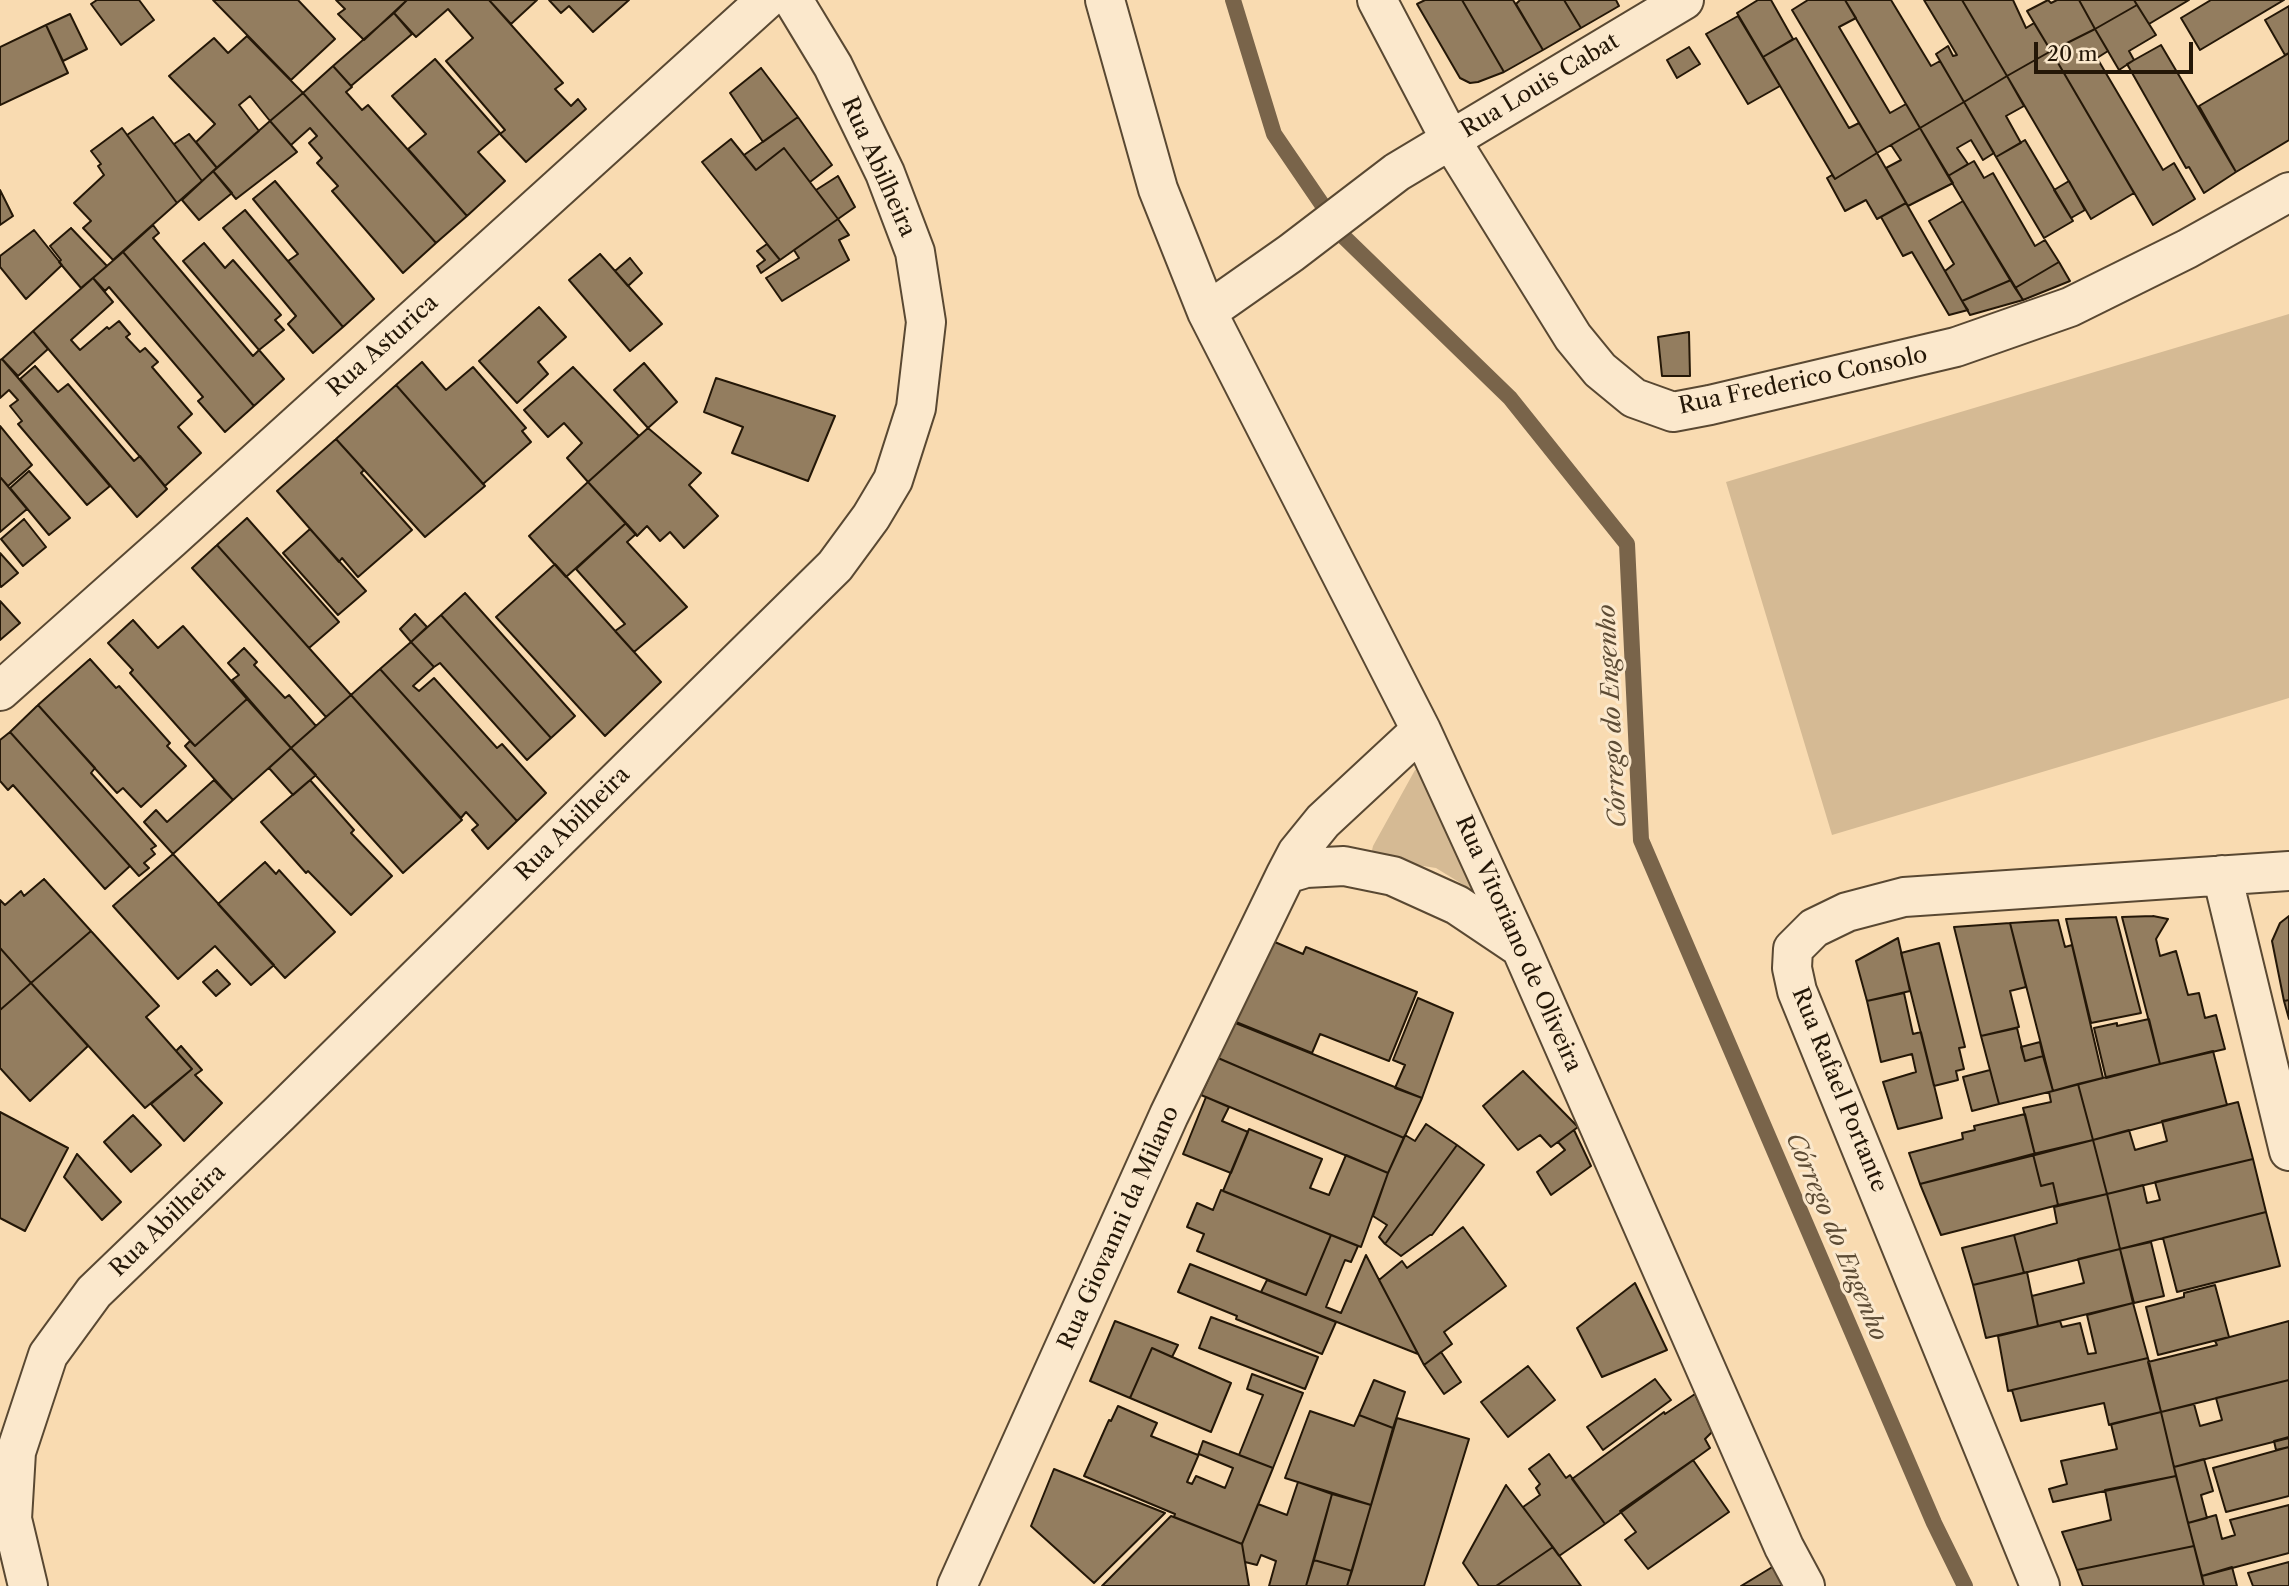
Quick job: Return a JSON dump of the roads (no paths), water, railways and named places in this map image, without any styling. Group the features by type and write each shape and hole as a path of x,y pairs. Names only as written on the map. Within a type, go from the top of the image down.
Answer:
{"street":[{"name":"Rua Asturica","path":"0,691 171,540 766,0"},
{"name":"Rua Abilheira","path":"28,1586 12,1519 16,1452 48,1355 94,1292 279,1114 835,566 871,517 892,480 916,408 926,322 915,252 885,173 833,66 793,0"},
{"name":"Rua Vitoriano de Oliveira","path":"1105,0 1158,189 1207,312 1421,730 1521,948 1784,1547 1805,1586"},
{"name":"Rua Frederico Consolo","path":"1377,0 1450,139 1573,337 1600,370 1634,398 1673,412 1956,347 2070,307 2187,249 2289,192"},
{"name":"Rua Louis Cabat","path":"1207,312 1291,253 1397,172 1684,0"},
{"name":"Rua Giovanni da Milano","path":"957,1586 1169,1115 1297,853 1323,821 1421,730"},
{"path":"1286,874 1306,868 1344,866 1392,876 1457,905 1521,948"},
{"name":"Rua Rafael Portante","path":"2040,1586 1797,991 1792,968 1793,949 1814,928 1847,912 1905,897 2289,871"},
{"path":"2222,876 2289,1151"}],"waterway":[{"name":"Córrego do Engenho","path":"1233,0 1274,134 1345,238 1510,398 1627,544 1641,840 1934,1523 1965,1586"}]}
